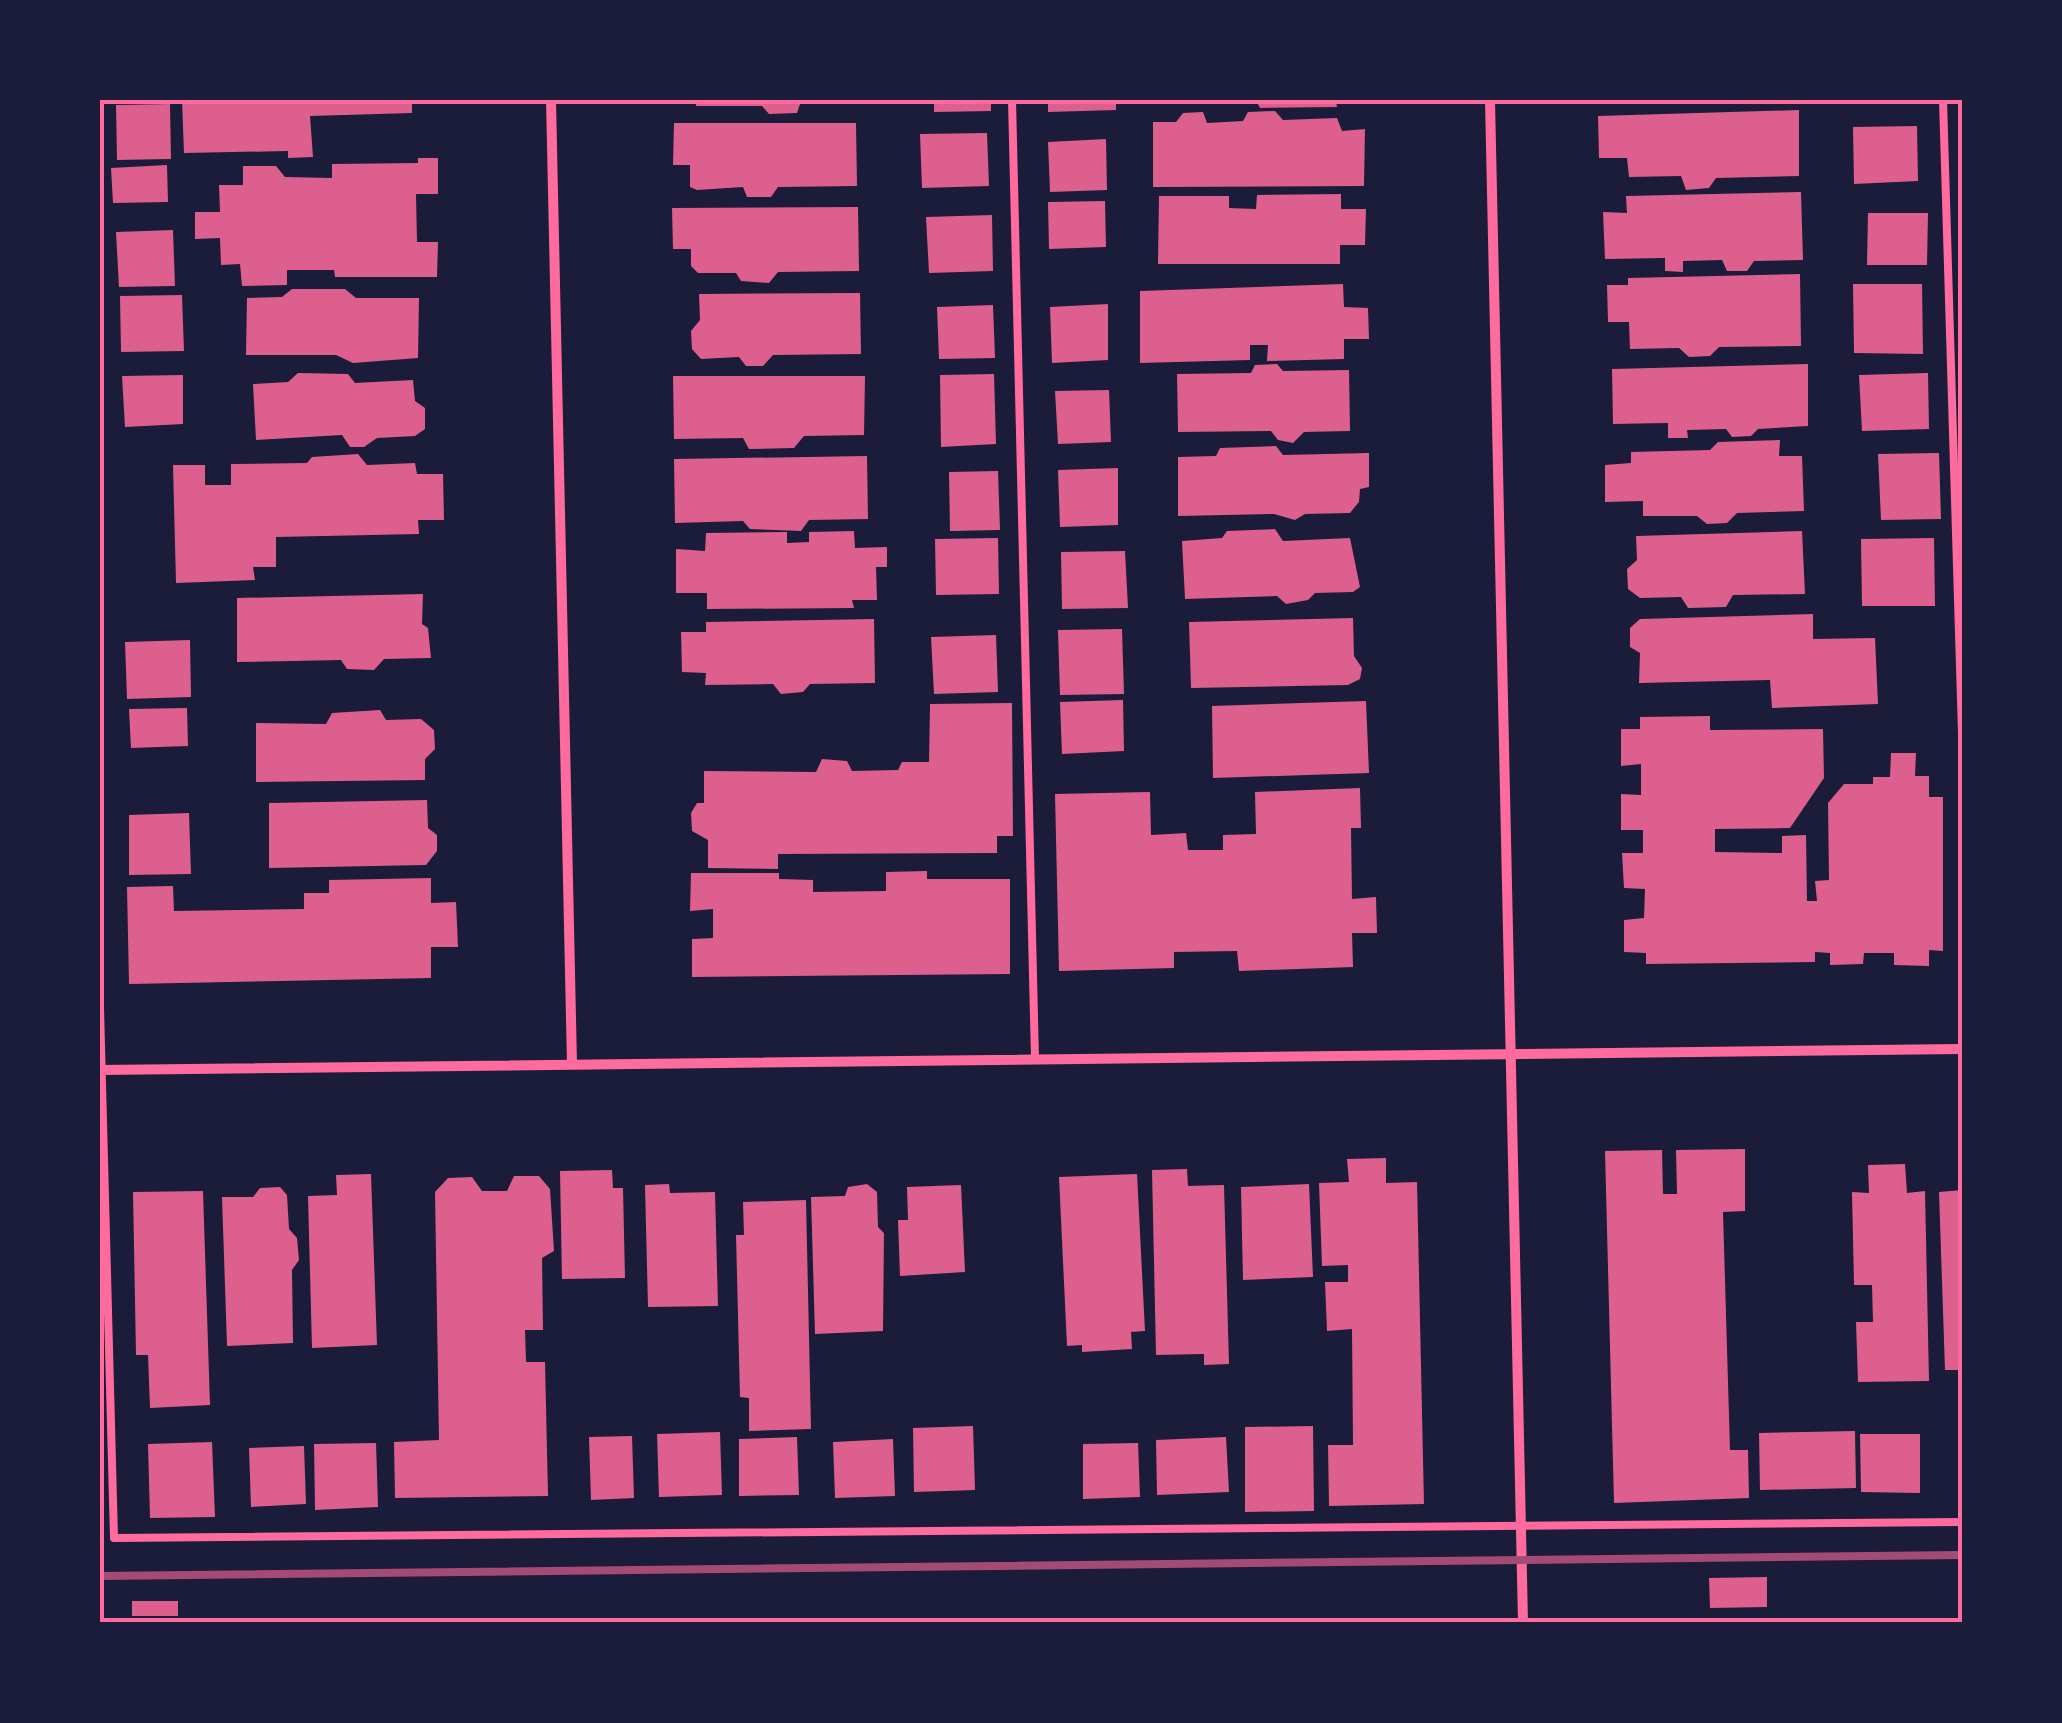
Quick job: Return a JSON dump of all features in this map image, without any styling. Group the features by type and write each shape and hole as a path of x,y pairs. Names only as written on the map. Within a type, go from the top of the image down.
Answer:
{"street":[{"path":"551,100 572,1064"},
{"path":"1490,100 1523,1623"},
{"path":"101,1070 1962,1049"}],"lane":[{"path":"1012,100 1035,1059"},
{"path":"1944,100 1962,733"},
{"path":"100,1008 105,1407 114,1538 1962,1522"}],"building":[{"path":"182,100 412,100 412,113 310,116 313,157 288,158 288,151 184,153"},
{"path":"696,100 825,103 800,104 797,113 769,114 762,106 696,106"},
{"path":"934,100 991,100 991,111 934,112"},
{"path":"1048,100 1116,100 1116,110 1048,112"},
{"path":"1256,100 1336,100 1337,107 1260,108"},
{"path":"170,104 171,159 117,160 116,105"},
{"path":"1799,110 1799,176 1716,178 1709,188 1686,190 1681,176 1629,177 1627,158 1599,158 1598,116"},
{"path":"1275,111 1283,120 1337,118 1342,131 1365,129 1364,186 1153,187 1153,122 1176,122 1183,113 1203,112 1207,123 1243,121 1248,112"},
{"path":"674,123 856,123 857,186 778,187 771,197 747,197 743,187 697,190 690,187 690,165 673,165"},
{"path":"1917,126 1918,181 1854,184 1853,127"},
{"path":"987,133 989,186 922,188 920,134"},
{"path":"1106,139 1107,190 1050,192 1048,142"},
{"path":"418,158 438,158 438,194 416,194 417,242 438,242 437,277 335,277 334,270 287,270 287,285 242,286 240,264 221,265 220,238 195,239 195,212 220,212 219,185 243,185 243,166 276,166 285,177 332,178 332,164 418,163"},
{"path":"167,165 168,202 113,203 111,168"},
{"path":"1801,192 1803,260 1754,261 1747,271 1727,271 1722,260 1683,261 1683,272 1665,271 1665,258 1605,259 1603,212 1627,213 1626,196"},
{"path":"1341,194 1341,209 1366,209 1365,245 1340,245 1340,264 1158,264 1159,196 1229,196 1229,208 1256,209 1257,195"},
{"path":"1105,201 1106,247 1049,249 1048,202"},
{"path":"858,207 859,271 778,272 769,283 741,281 736,273 698,273 691,266 691,249 673,249 672,208"},
{"path":"1868,213 1928,213 1927,265 1867,265"},
{"path":"992,215 993,271 929,273 926,217"},
{"path":"173,230 175,286 119,287 116,232"},
{"path":"1800,274 1801,346 1719,347 1710,356 1689,357 1679,348 1630,349 1629,322 1608,322 1607,285 1628,285 1628,278"},
{"path":"1343,284 1344,307 1368,308 1369,339 1344,339 1344,359 1267,361 1268,345 1250,345 1250,360 1140,363 1140,291"},
{"path":"1853,284 1922,284 1923,354 1854,353"},
{"path":"292,289 345,289 356,298 419,298 418,358 353,363 336,355 246,355 247,298 282,297"},
{"path":"860,293 861,354 773,355 763,366 746,366 739,357 701,359 692,349 691,331 700,320 699,294"},
{"path":"182,295 184,351 121,352 120,296"},
{"path":"1108,304 1108,360 1052,363 1050,307"},
{"path":"993,305 995,358 939,359 937,307"},
{"path":"1277,364 1283,371 1349,370 1350,431 1304,432 1293,443 1278,440 1271,431 1178,432 1177,374 1251,373 1255,365"},
{"path":"1808,364 1808,426 1758,429 1751,436 1732,437 1726,429 1687,430 1688,438 1668,438 1668,423 1613,424 1612,369"},
{"path":"298,373 348,374 355,383 413,380 415,401 425,408 425,429 415,436 377,438 364,447 350,447 342,435 256,440 253,384 288,382"},
{"path":"1928,373 1929,429 1862,431 1859,375"},
{"path":"994,374 996,444 941,447 940,375"},
{"path":"183,375 183,424 125,427 122,376"},
{"path":"673,376 865,376 864,435 804,436 794,448 749,449 743,438 674,439"},
{"path":"1109,390 1111,442 1058,444 1055,391"},
{"path":"1780,440 1779,456 1802,456 1804,511 1737,513 1727,523 1707,524 1697,516 1643,516 1643,501 1605,502 1605,465 1631,463 1631,452 1710,450 1718,442"},
{"path":"1276,446 1283,455 1369,453 1369,487 1360,489 1359,502 1350,513 1305,514 1295,520 1274,514 1178,516 1178,457 1216,456 1220,448"},
{"path":"1939,453 1941,519 1881,520 1878,454"},
{"path":"358,454 367,465 415,463 417,474 443,474 444,520 418,520 419,534 276,537 276,567 253,567 255,580 176,583 173,465 205,465 205,485 231,485 231,464 307,463 312,457"},
{"path":"867,456 868,519 809,520 801,531 750,529 743,521 675,523 674,459"},
{"path":"1118,468 1118,525 1060,527 1058,470"},
{"path":"998,471 1000,530 950,531 949,472"},
{"path":"1275,529 1283,541 1350,538 1360,587 1353,592 1315,593 1308,600 1286,604 1277,596 1185,599 1182,541 1222,538 1227,531"},
{"path":"854,531 855,548 887,547 887,567 876,567 877,600 852,600 854,608 707,609 707,593 676,593 676,549 705,551 706,533 787,532 787,543 809,542 809,532"},
{"path":"1802,531 1805,594 1733,595 1726,607 1688,608 1681,597 1640,598 1628,589 1627,569 1637,560 1636,536"},
{"path":"998,538 999,594 936,595 935,539"},
{"path":"1934,538 1935,606 1862,606 1861,539"},
{"path":"1125,551 1128,608 1062,609 1061,552"},
{"path":"423,594 422,624 428,628 431,658 384,659 374,670 347,669 341,660 237,662 237,598"},
{"path":"1813,614 1813,639 1875,638 1878,704 1772,708 1770,680 1639,683 1640,653 1630,647 1630,628 1640,619"},
{"path":"1353,618 1354,656 1362,668 1360,679 1348,685 1191,688 1189,622"},
{"path":"874,619 875,683 810,684 803,692 781,694 773,684 705,685 706,673 682,672 681,632 706,632 706,622"},
{"path":"1122,629 1124,694 1060,695 1058,630"},
{"path":"996,635 998,692 934,694 931,637"},
{"path":"190,640 191,697 127,699 125,642"},
{"path":"1123,700 1124,751 1062,754 1060,702"},
{"path":"1366,701 1369,773 1213,778 1212,706"},
{"path":"1012,703 1013,836 997,836 997,853 778,854 778,869 708,868 708,840 692,831 691,813 697,803 704,803 704,771 816,772 822,759 847,761 852,771 898,770 902,762 929,762 930,704"},
{"path":"187,708 188,746 131,748 129,709"},
{"path":"380,710 386,720 421,719 434,730 435,749 425,759 425,780 256,782 256,723 326,724 332,713"},
{"path":"1710,716 1710,730 1823,729 1824,778 1790,828 1715,829 1715,852 1782,853 1782,836 1806,835 1807,901 1817,901 1815,881 1829,880 1828,803 1844,784 1873,784 1873,777 1890,777 1891,753 1916,753 1915,776 1929,776 1929,797 1943,797 1943,951 1929,950 1929,966 1894,965 1894,953 1864,953 1863,964 1830,965 1830,953 1815,952 1815,962 1646,964 1646,953 1624,952 1624,920 1644,918 1645,889 1624,888 1622,853 1643,853 1643,830 1621,830 1621,794 1641,795 1641,764 1621,766 1621,729 1640,729 1640,717"},
{"path":"1360,788 1361,828 1351,828 1352,899 1376,897 1377,933 1352,933 1353,967 1239,971 1237,951 1174,952 1174,968 1059,971 1055,794 1150,792 1151,835 1186,833 1188,850 1223,850 1223,835 1256,834 1255,792"},
{"path":"427,800 428,828 437,835 437,851 426,865 269,868 269,803"},
{"path":"189,813 191,874 129,875 129,815"},
{"path":"927,871 927,879 1010,879 1010,974 692,977 692,939 713,938 713,909 690,911 691,873 779,873 779,879 813,880 813,892 886,891 886,872"},
{"path":"431,878 431,903 456,902 458,947 431,947 431,978 129,984 127,887 173,886 174,911 304,909 304,893 329,893 329,880"},
{"path":"1745,1149 1745,1211 1723,1212 1730,1450 1748,1450 1749,1498 1614,1503 1605,1151 1662,1150 1663,1194 1677,1194 1676,1150"},
{"path":"1386,1158 1386,1183 1417,1182 1424,1504 1329,1506 1328,1445 1353,1445 1352,1329 1327,1331 1325,1282 1348,1282 1348,1265 1322,1266 1319,1183 1349,1182 1347,1159"},
{"path":"1905,1164 1907,1193 1925,1191 1929,1381 1858,1382 1856,1322 1873,1322 1872,1285 1854,1285 1852,1192 1869,1193 1868,1165"},
{"path":"1187,1169 1188,1186 1224,1185 1229,1364 1204,1365 1204,1354 1156,1355 1152,1170"},
{"path":"612,1170 613,1188 623,1188 625,1278 562,1279 560,1171"},
{"path":"371,1174 377,1345 312,1348 308,1196 337,1195 336,1175"},
{"path":"1137,1174 1145,1331 1131,1332 1132,1349 1082,1352 1082,1345 1067,1346 1059,1177"},
{"path":"514,1176 539,1176 550,1189 554,1251 542,1258 543,1330 525,1330 526,1362 545,1362 548,1496 395,1498 394,1442 439,1440 435,1192 448,1178 472,1177 482,1191 507,1191"},
{"path":"669,1184 670,1193 715,1192 718,1306 648,1307 645,1185"},
{"path":"867,1184 877,1192 878,1227 884,1233 883,1331 815,1334 811,1197 845,1196 848,1187"},
{"path":"1309,1184 1313,1277 1243,1280 1241,1187"},
{"path":"961,1185 965,1272 900,1276 898,1220 908,1220 907,1187"},
{"path":"280,1187 287,1195 289,1229 297,1238 299,1260 292,1270 293,1343 227,1346 222,1197 253,1197 260,1188"},
{"path":"1962,1190 1962,1370 1945,1370 1939,1192"},
{"path":"203,1191 210,1405 150,1408 148,1355 136,1355 133,1192"},
{"path":"806,1200 811,1429 749,1431 749,1398 740,1397 736,1235 744,1235 743,1202"},
{"path":"973,1426 975,1490 914,1492 913,1428"},
{"path":"1313,1426 1314,1511 1245,1512 1245,1427"},
{"path":"1855,1431 1856,1488 1760,1490 1759,1433"},
{"path":"720,1432 722,1495 659,1497 657,1434"},
{"path":"1860,1434 1920,1434 1920,1493 1861,1492"},
{"path":"632,1436 634,1498 591,1500 589,1437"},
{"path":"797,1437 799,1495 739,1496 739,1439"},
{"path":"1226,1437 1229,1492 1157,1495 1156,1440"},
{"path":"893,1439 895,1496 835,1498 833,1442"},
{"path":"212,1442 215,1517 150,1518 148,1444"},
{"path":"376,1443 378,1507 315,1510 314,1444"},
{"path":"1138,1443 1140,1497 1083,1499 1083,1444"},
{"path":"304,1446 306,1504 251,1507 249,1448"},
{"path":"1767,1577 1767,1607 1710,1608 1709,1578"},
{"path":"132,1601 178,1601 178,1616 132,1616"}],"railway":[{"path":"100,1576 1962,1555"}]}
